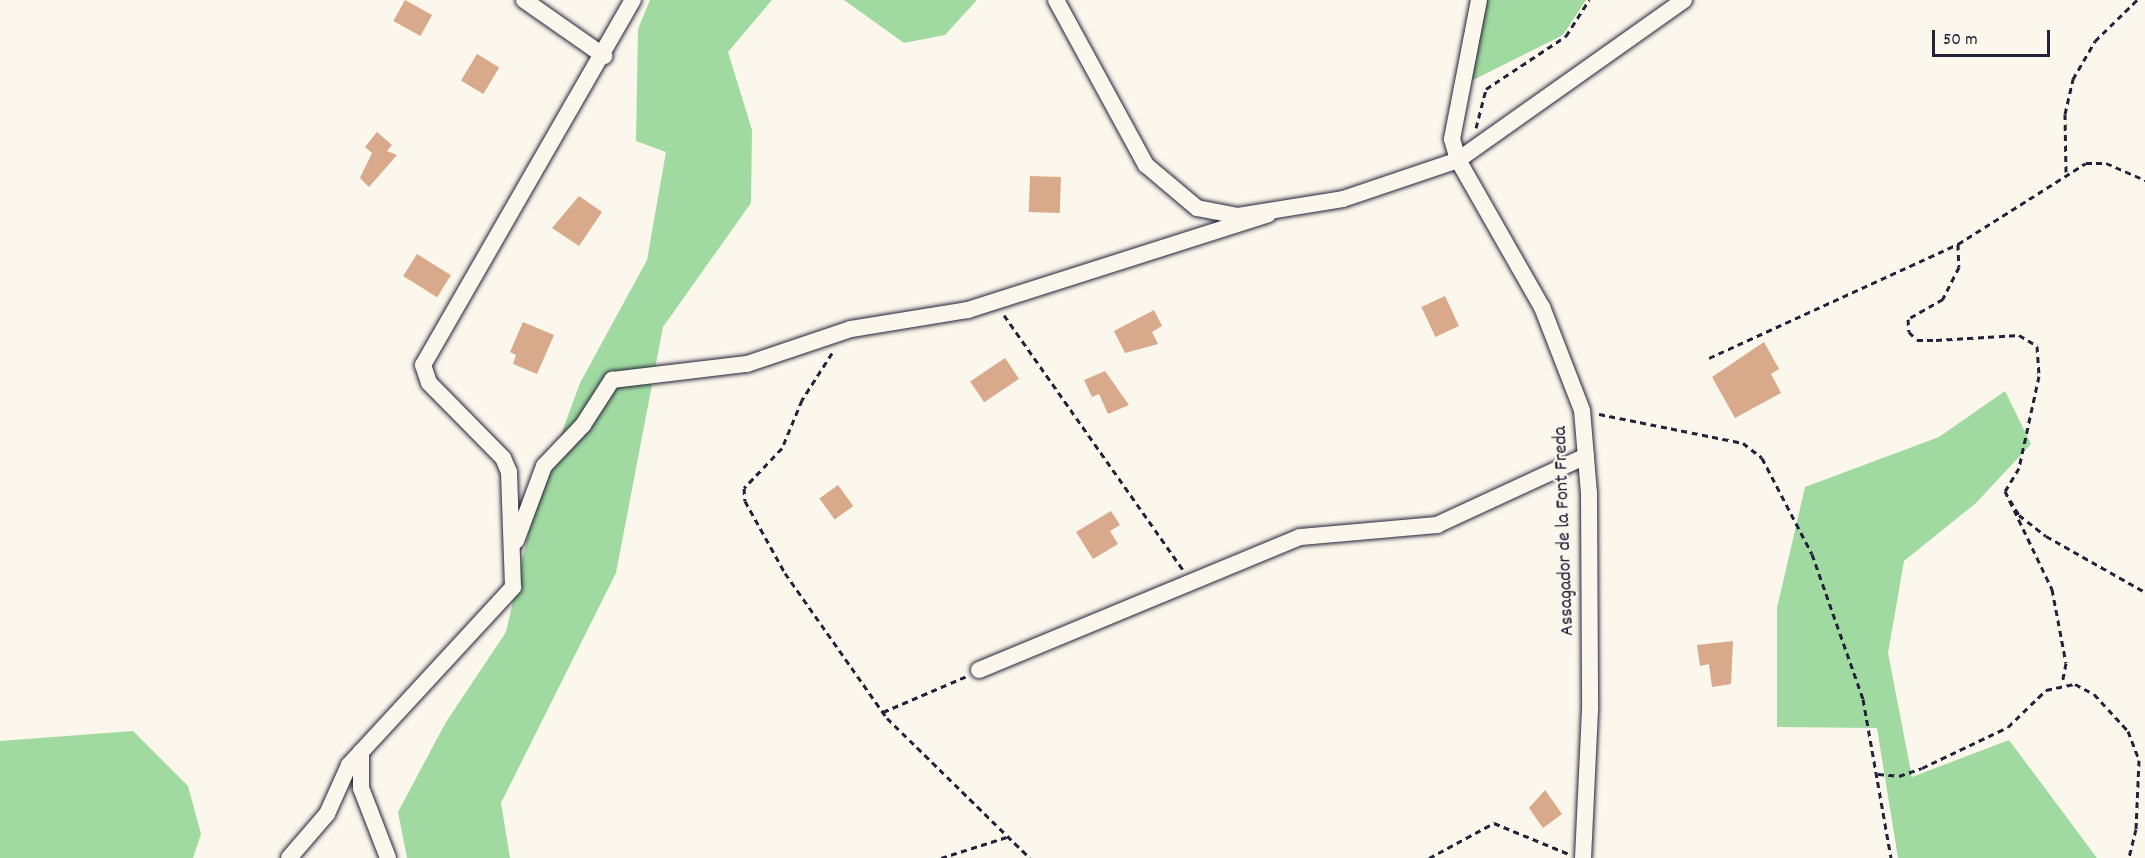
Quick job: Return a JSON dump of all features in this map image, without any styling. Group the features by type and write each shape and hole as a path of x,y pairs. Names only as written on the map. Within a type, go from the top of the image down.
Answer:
{"street":[{"path":"524,0 604,56"},
{"path":"289,858 327,814 361,751 508,598 515,574 503,458 429,383 423,365 604,56 633,0"},
{"path":"1056,0 1146,165 1167,188 1215,213 1268,214"},
{"path":"1458,160 1454,120 1479,0"},
{"path":"514,548 544,466 583,425 612,380 747,364 852,329 994,302 1268,214 1354,196 1458,160 1684,0"},
{"name":"Assagador de la Font Freda","path":"1458,160 1542,307 1582,411 1586,456 1590,710 1581,858"},
{"path":"979,670 1300,537 1437,525 1586,456"},
{"path":"361,751 361,788 388,858"}],"path":[{"path":"1474,148 1486,89 1566,36 1589,0"},
{"path":"2066,172 2065,114 2073,79 2095,41 2137,0"},
{"path":"1708,358 1958,244 2047,191 2066,172 2086,163 2106,163 2145,180"},
{"path":"1958,244 1959,267 1943,298 1908,319 1909,332 1926,340 2019,335 2037,346 2039,376 2019,468 2005,491"},
{"path":"994,302 1192,583"},
{"path":"852,329 802,400 782,448 744,488 745,501 785,573 883,712 1030,858"},
{"path":"1582,411 1743,443 1762,458 1812,554 1863,699 1891,858"},
{"path":"2005,491 2019,515 2046,536 2145,592"},
{"path":"2005,491 2052,589 2066,663 2062,683"},
{"path":"883,712 979,670"},
{"path":"1878,774 1899,776 1922,768 2008,726 2046,690 2062,683 2094,694 2128,731 2139,760 2136,829 2129,858"},
{"path":"1429,858 1494,823 1581,858"},
{"path":"941,858 995,846 1007,837"}],"green space":[{"path":"650,0 772,0 728,52 752,130 751,203 663,327 616,573 501,803 510,858 407,858 398,812 446,722 506,632 534,508 580,383 647,260 666,152 636,141 638,29"},
{"path":"844,0 977,0 945,35 904,43"},
{"path":"1479,0 1586,0 1563,35 1461,86"},
{"path":"2005,391 2031,444 1976,503 1904,561 1888,653 1912,777 2009,740 2097,858 1898,858 1877,728 1777,727 1777,608 1805,487 1939,437"},
{"path":"133,731 188,786 201,834 193,858 0,858 0,741"}],"building":[{"path":"405,0 432,15 420,36 393,21"},
{"path":"477,54 499,67 483,94 461,81"},
{"path":"377,132 392,145 387,151 397,155 369,187 360,178 372,153 365,147"},
{"path":"1030,176 1061,177 1060,213 1029,212"},
{"path":"579,196 602,212 579,246 552,228"},
{"path":"417,254 451,275 437,297 403,276"},
{"path":"1445,296 1459,326 1435,337 1421,307"},
{"path":"1154,310 1162,326 1152,332 1158,344 1125,353 1114,331"},
{"path":"523,322 554,335 537,374 513,364 516,355 510,352"},
{"path":"1764,342 1779,369 1771,374 1781,393 1735,418 1712,377"},
{"path":"1005,358 1019,379 984,402 970,381"},
{"path":"1105,371 1129,405 1108,414 1099,394 1092,397 1084,380"},
{"path":"838,485 853,506 835,520 819,499"},
{"path":"1111,511 1120,525 1110,531 1118,544 1093,559 1076,532"},
{"path":"1733,641 1731,684 1712,687 1709,664 1700,666 1697,645"},
{"path":"1545,790 1562,814 1543,828 1529,808"}]}
